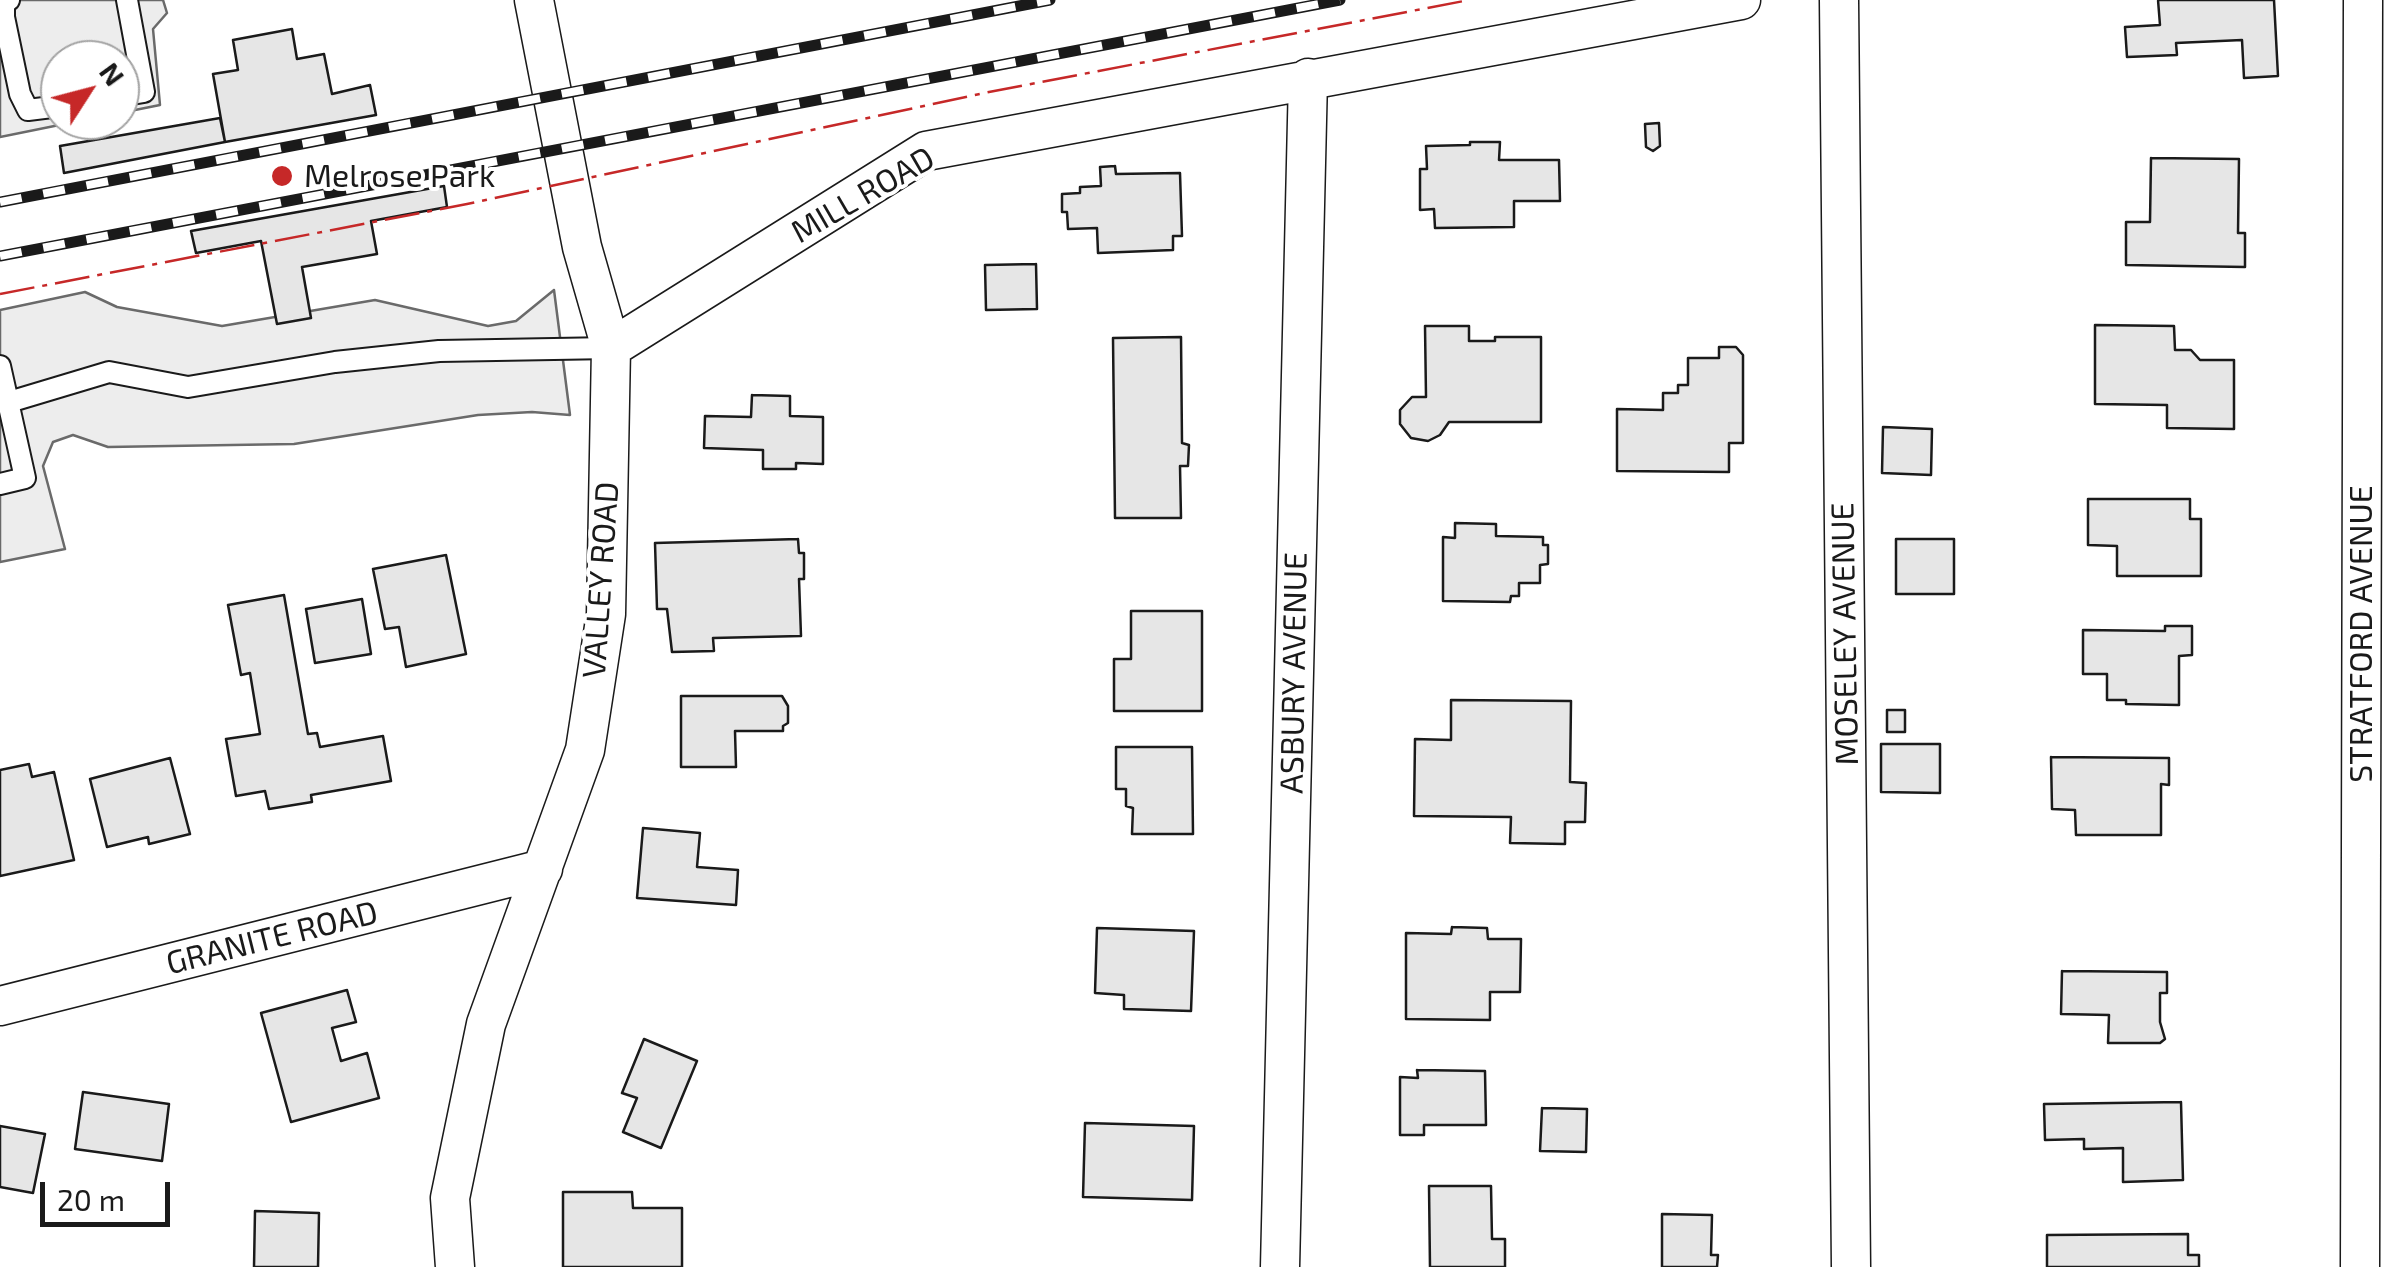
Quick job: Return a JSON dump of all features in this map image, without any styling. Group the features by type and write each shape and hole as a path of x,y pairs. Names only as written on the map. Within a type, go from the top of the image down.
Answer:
{"street":[{"name":"VALLEY ROAD","path":"455,1267 450,1198 486,1024 585,750 606,614 611,348 582,248 534,0"},
{"name":"MILL ROAD","path":"611,348 926,151 1741,0"},
{"name":"MOSELEY AVENUE","path":"1839,0 1851,1267"},
{"name":"STRATFORD AVENUE","path":"2360,1267 2363,0"},
{"name":"ASBURY AVENUE","path":"1280,1267 1308,78"},
{"name":"GRANITE ROAD","path":"0,1006 543,870"}],"lane":[{"path":"9,0 4,3 4,17 20,94 28,110 40,108"},
{"path":"127,0 134,40"},
{"path":"140,70 144,92 140,93"},
{"path":"9,402 109,372 188,387 335,362 440,351 611,348"},
{"path":"0,366 25,478 0,484"}],"shaded area":[{"path":"0,0 163,0 167,13 153,29 160,105 140,109 140,40 40,40 40,129 0,137"},
{"path":"554,290 570,415 478,415 294,444 108,447 73,435 53,442 43,466 65,549 0,562 0,310 85,292 117,307 222,326 375,300 488,326 516,321"}],"building":[{"path":"2158,0 2274,0 2278,76 2244,78 2242,40 2176,43 2177,55 2127,57 2125,27 2160,25"},
{"path":"292,29 297,59 324,54 332,94 370,85 376,115 225,142 213,74 238,70 233,40"},
{"path":"220,118 225,142 64,173 60,146 94,140 140,140 140,132"},
{"path":"1659,123 1660,146 1653,151 1646,147 1645,124"},
{"path":"1500,142 1499,160 1559,160 1560,201 1514,201 1514,227 1435,228 1434,209 1420,210 1420,169 1427,169 1426,146"},
{"path":"2151,158 2239,159 2238,233 2245,233 2245,267 2126,265 2126,222 2150,222"},
{"path":"1115,166 1116,174 1180,173 1182,236 1173,236 1173,250 1098,253 1097,228 1068,229 1067,212 1062,212 1062,194 1080,193 1080,187 1101,186 1100,167"},
{"path":"444,186 447,207 371,221 377,254 302,267 311,318 277,324 261,241 196,253 191,231"},
{"path":"1036,264 1037,309 986,310 985,265"},
{"path":"2095,325 2174,326 2175,350 2191,350 2200,360 2234,360 2234,429 2167,428 2167,405 2095,404"},
{"path":"1425,326 1469,326 1469,341 1541,337 1541,422 1449,422 1440,435 1428,441 1411,438 1400,424 1400,410 1412,397 1426,397"},
{"path":"1181,337 1182,443 1189,445 1188,466 1180,466 1181,518 1115,518 1113,338"},
{"path":"1719,347 1736,347 1743,355 1743,443 1729,443 1729,472 1617,471 1617,409 1663,410 1663,393 1678,393 1678,385 1688,385 1688,358 1719,358"},
{"path":"752,395 790,396 790,416 823,417 823,464 796,463 796,469 763,469 763,450 704,448 705,416 751,417"},
{"path":"1883,427 1932,429 1931,475 1882,473"},
{"path":"2088,499 2190,499 2190,519 2201,519 2201,576 2117,576 2117,546 2088,545"},
{"path":"1455,523 1496,524 1496,536 1543,537 1543,545 1548,545 1548,564 1540,565 1540,583 1519,583 1519,596 1511,596 1510,602 1443,601 1443,537 1455,538"},
{"path":"798,539 799,553 804,553 804,579 799,579 801,636 713,638 714,651 672,652 667,609 657,609 655,543"},
{"path":"1896,539 1954,539 1954,594 1896,594"},
{"path":"446,555 466,654 406,667 399,627 385,629 373,569"},
{"path":"284,595 308,734 317,733 320,747 383,736 391,781 311,795 312,802 269,809 265,791 236,796 226,739 260,734 250,673 241,675 228,605"},
{"path":"362,599 371,654 315,663 306,609"},
{"path":"1131,611 1202,611 1202,711 1114,711 1114,659 1131,659"},
{"path":"2165,626 2192,626 2192,655 2179,656 2179,705 2107,700 2107,674 2083,674 2083,630 2165,631"},
{"path":"681,696 782,696 788,706 788,723 783,731 735,731 736,767 681,767"},
{"path":"1451,700 1571,701 1570,782 1586,783 1585,822 1565,822 1565,844 1510,843 1511,817 1414,816 1415,739 1451,740"},
{"path":"1887,710 1905,710 1905,732 1887,732"},
{"path":"1881,744 1940,744 1940,793 1881,792"},
{"path":"1116,747 1192,747 1193,834 1132,834 1133,808 1126,806 1126,789 1116,789"},
{"path":"2051,757 2169,758 2169,785 2161,784 2161,835 2076,835 2075,810 2052,809"},
{"path":"170,758 190,834 149,844 148,837 107,847 90,779"},
{"path":"29,764 32,777 54,772 74,860 0,876 0,770"},
{"path":"643,828 700,833 697,867 738,870 736,905 637,898"},
{"path":"1452,927 1487,928 1488,939 1521,939 1520,992 1490,992 1490,1020 1406,1019 1406,933 1451,934"},
{"path":"1097,928 1194,931 1191,1011 1124,1009 1124,995 1095,993"},
{"path":"2062,971 2167,972 2167,993 2160,993 2160,1022 2165,1039 2160,1043 2108,1043 2109,1015 2061,1014"},
{"path":"347,990 356,1022 332,1028 341,1061 367,1053 379,1098 291,1122 261,1013"},
{"path":"644,1039 697,1061 661,1148 623,1132 637,1098 622,1093"},
{"path":"1417,1070 1485,1071 1486,1125 1424,1125 1424,1135 1400,1135 1400,1077 1418,1078"},
{"path":"83,1092 169,1104 162,1161 75,1149"},
{"path":"2181,1102 2183,1180 2123,1182 2123,1148 2084,1149 2084,1139 2045,1140 2044,1104"},
{"path":"1542,1108 1587,1109 1586,1152 1540,1151"},
{"path":"1085,1123 1194,1126 1192,1200 1083,1197"},
{"path":"0,1126 45,1134 33,1193 0,1187"},
{"path":"1429,1186 1491,1186 1492,1239 1505,1239 1505,1267 1430,1267"},
{"path":"563,1192 632,1192 633,1208 682,1208 682,1267 563,1267"},
{"path":"255,1211 319,1213 318,1267 254,1267"},
{"path":"1662,1214 1712,1215 1711,1255 1718,1255 1717,1267 1662,1267"},
{"path":"2188,1234 2188,1255 2199,1255 2199,1267 2047,1267 2047,1235"}],"railway":[{"path":"0,202 1050,0"},
{"path":"0,256 1340,0"}],"power":[{"path":"0,294 467,204 989,92 1469,0"}],"place":[{"name":"Melrose Park","path":"282,176"}]}
